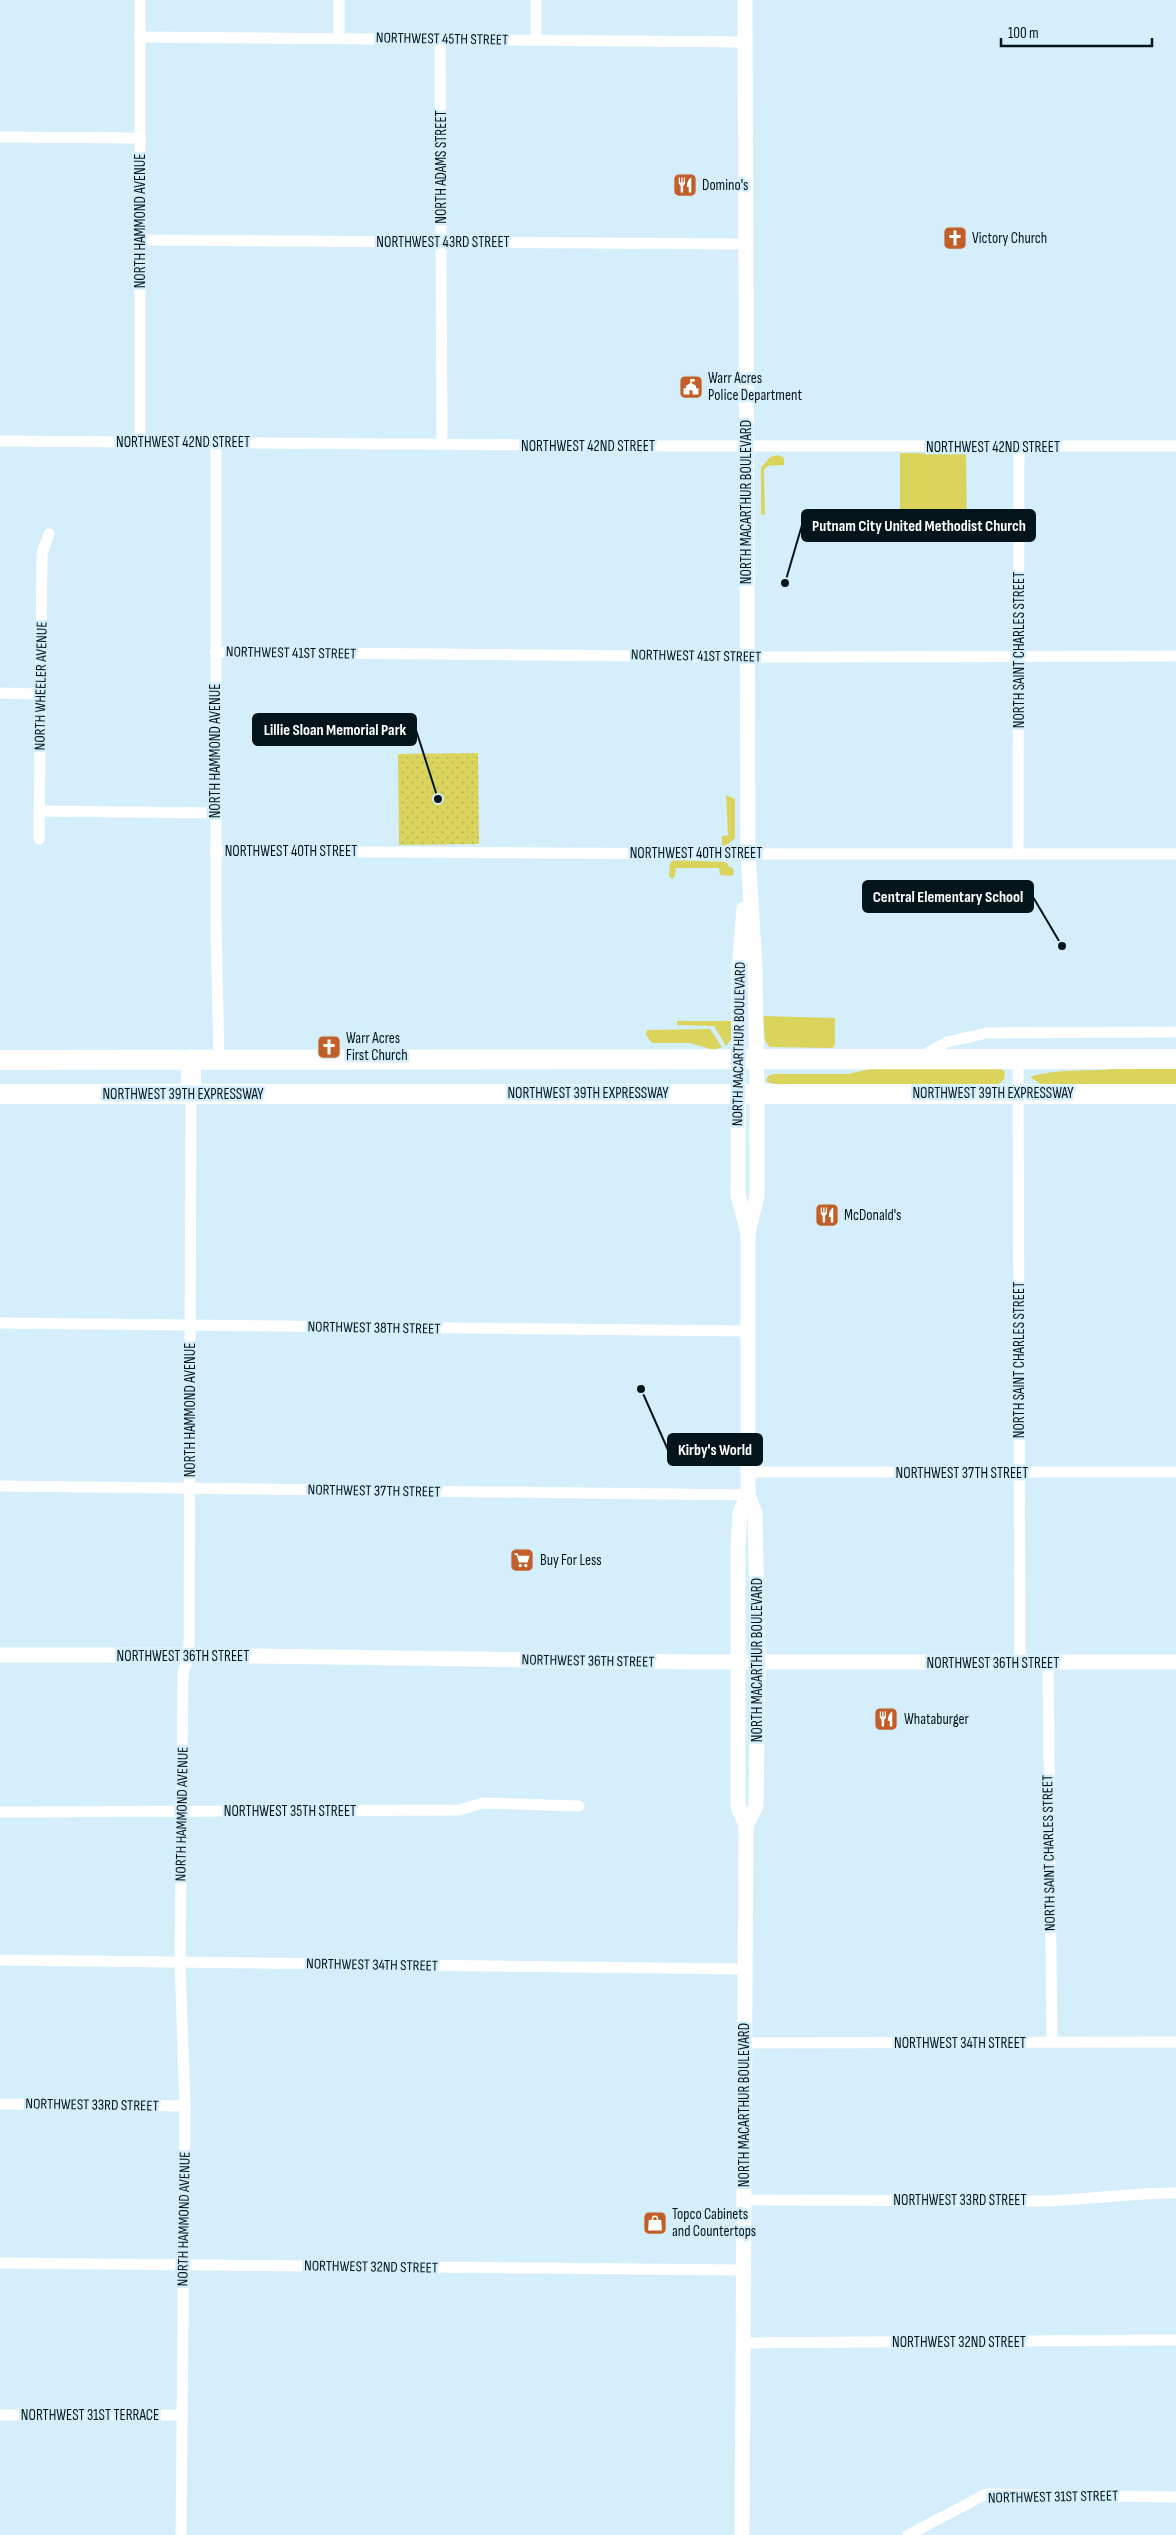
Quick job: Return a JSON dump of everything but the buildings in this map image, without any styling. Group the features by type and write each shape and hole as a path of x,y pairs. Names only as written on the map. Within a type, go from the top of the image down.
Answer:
{"highway":[{"path":"0,1060 1176,1059"},
{"path":"191,1060 191,1094"},
{"path":"218,1094 219,1060"},
{"path":"39,1094 40,1061"},
{"name":"NORTHWEST 39TH EXPRESSWAY","path":"0,1094 1176,1094"}],"main road":[{"name":"NORTH MACARTHUR BOULEVARD","path":"745,0 748,854 755,967 747,1059 748,1093 738,1195 748,1233 748,1495 755,1513 758,1662 756,1806 746,1825"},
{"name":"NORTH MACARTHUR BOULEVARD","path":"742,2535 746,1825 738,1808 737,1662 740,1513 748,1495"},
{"name":"NORTHWEST 36TH STREET","path":"0,1655 189,1655 737,1662 1176,1662"}],"street":[{"name":"NORTH HAMMOND AVENUE","path":"140,0 140,442"},
{"path":"339,0 339,38"},
{"path":"536,0 536,40"},
{"name":"NORTHWEST 45TH STREET","path":"140,37 745,42"},
{"name":"NORTH ADAMS STREET","path":"440,39 442,444"},
{"path":"0,137 140,138"},
{"name":"NORTHWEST 43RD STREET","path":"140,240 746,244"},
{"name":"NORTHWEST 42ND STREET","path":"0,441 746,446 1176,446"},
{"name":"NORTH HAMMOND AVENUE","path":"216,443 215,850 219,1060"},
{"name":"NORTH SAINT CHARLES STREET","path":"1018,447 1018,854"},
{"name":"NORTH WHEELER AVENUE","path":"39,839 42,553 50,534"},
{"name":"NORTHWEST 41ST STREET","path":"215,652 746,657 1176,656"},
{"path":"0,693 40,694"},
{"path":"40,811 215,813"},
{"name":"NORTHWEST 40TH STREET","path":"215,850 748,854 1176,854"},
{"path":"919,1058 947,1042 987,1033 1176,1032"},
{"name":"NORTH SAINT CHARLES STREET","path":"1018,1058 1020,1663"},
{"name":"NORTH HAMMOND AVENUE","path":"181,2535 184,2106 180,1962 183,1673 189,1655 191,1094"},
{"name":"NORTHWEST 38TH STREET","path":"0,1323 748,1331"},
{"name":"NORTHWEST 37TH STREET","path":"748,1472 1176,1472"},
{"name":"NORTHWEST 37TH STREET","path":"0,1486 748,1495"},
{"name":"NORTH SAINT CHARLES STREET","path":"1048,1663 1052,2042"},
{"name":"NORTHWEST 35TH STREET","path":"0,1812 459,1810 483,1804 579,1806"},
{"name":"NORTHWEST 34TH STREET","path":"0,1960 745,1969"},
{"name":"NORTHWEST 34TH STREET","path":"744,2043 1176,2042"},
{"name":"NORTHWEST 33RD STREET","path":"0,2104 184,2106"},
{"name":"NORTHWEST 33RD STREET","path":"743,2200 1048,2201 1078,2200 1124,2194 1176,2192"},
{"name":"NORTHWEST 32ND STREET","path":"0,2263 743,2270"},
{"name":"NORTHWEST 32ND STREET","path":"743,2344 1176,2340"},
{"name":"NORTHWEST 31ST TERRACE","path":"0,2415 181,2415"},
{"name":"NORTHWEST 31ST STREET","path":"908,2535 986,2494 1176,2497"}],"shaded area":[{"path":"900,453 966,454 967,529 946,528 946,533 938,533 938,537 900,536"},
{"path":"779,455 784,458 784,465 768,466 764,470 765,514 761,515 761,468 770,457"},
{"path":"478,753 479,844 399,845 398,754"},
{"path":"726,795 735,799 735,838 726,846 722,845 722,836 728,835"},
{"path":"674,860 726,862 729,867 733,868 734,874 731,876 720,875 719,868 676,868 675,876 672,879 669,876 670,863"},
{"path":"763,1016 835,1018 835,1044 833,1048 770,1047 765,1041"},
{"path":"677,1021 733,1021 733,1037 726,1046 714,1026 677,1025"},
{"path":"710,1029 722,1047 714,1050 690,1043 652,1043 646,1035 647,1030"},
{"path":"999,1067 1005,1072 1004,1079 999,1084 773,1084 766,1081 768,1076 773,1074 848,1074 875,1068"},
{"path":"1127,1067 1176,1068 1176,1084 1042,1085 1030,1077 1053,1072"}],"place":[{"name":"Domino's","path":"685,185"},
{"name":"Victory Church","path":"955,238"},
{"name":"Warr Acres Police Department","path":"691,387"},
{"name":"Putnam City United Methodist Church","path":"785,583"},
{"name":"Lillie Sloan Memorial Park","path":"438,799"},
{"name":"Central Elementary School","path":"1062,946"},
{"name":"Warr Acres First Church","path":"329,1047"},
{"name":"McDonald's","path":"827,1215"},
{"name":"Kirby's World","path":"641,1389"},
{"name":"Buy For Less","path":"522,1560"},
{"name":"Whataburger","path":"886,1719"},
{"name":"Topco Cabinets and Countertops","path":"655,2223"}]}
